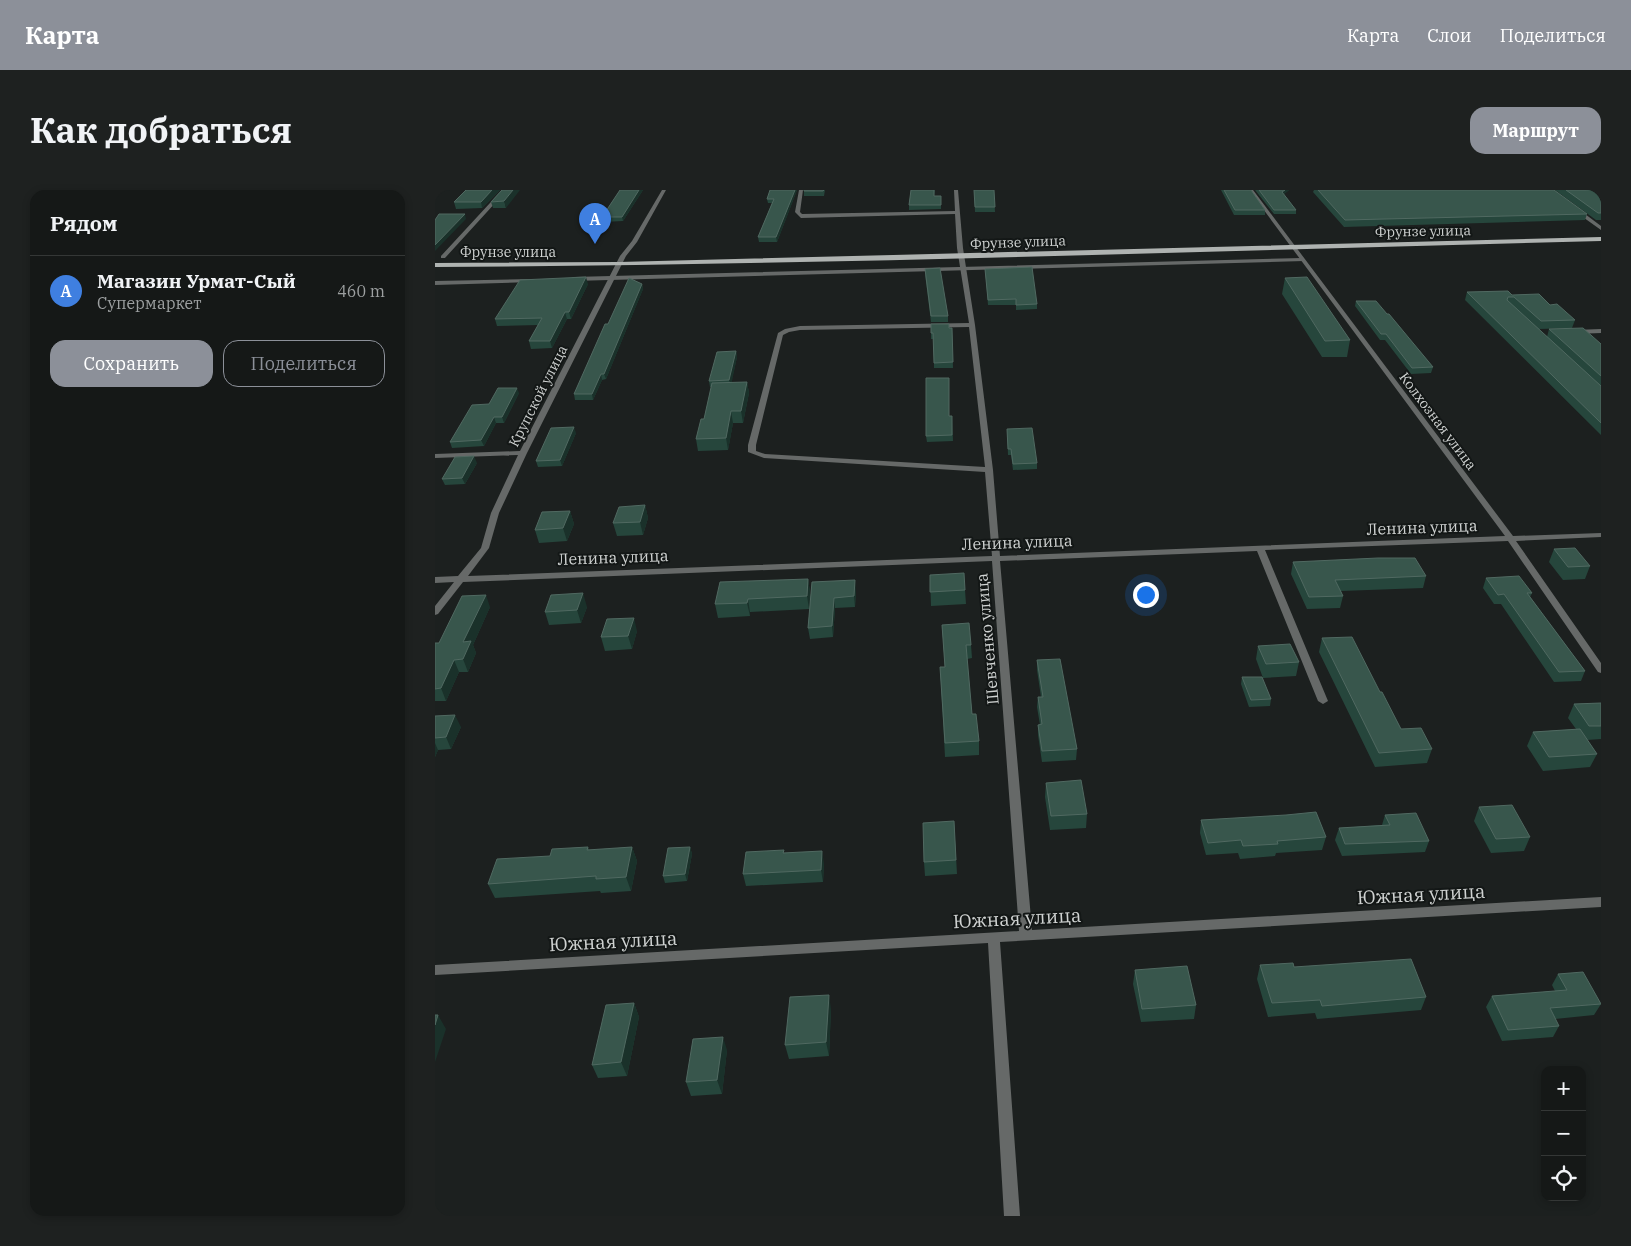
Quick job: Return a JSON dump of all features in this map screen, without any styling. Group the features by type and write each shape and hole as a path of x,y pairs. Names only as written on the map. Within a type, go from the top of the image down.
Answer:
{"main road":[{"name":"Фрунзе улица","path":"435,265 619,264 1287,240 1601,233"},
{"name":"Фрунзе улица","path":"435,257 1292,247 1601,239"}],"street":[{"path":"443,257 505,190"},
{"name":"Крупской улица","path":"435,612 485,548 495,513 523,453 611,278 664,190"},
{"path":"801,190 797,212 801,216 957,212"},
{"name":"Шевченко улица","path":"956,190 960,252 972,325 989,470 1026,936"},
{"name":"Колхозная улица","path":"1251,190 1511,539 1601,670"},
{"path":"1571,206 1601,228"},
{"path":"562,280 1302,260"},
{"path":"435,283 543,280"},
{"path":"972,325 800,328 787,330 780,334 752,452 763,456 989,470"},
{"path":"1564,332 1601,331"},
{"path":"435,456 523,453"},
{"name":"Ленина улица","path":"435,580 1601,535"},
{"path":"1260,548 1323,701"},
{"name":"Южная улица","path":"435,970 995,939 1601,902"},
{"path":"995,939 1012,1216"}],"building":[{"path":"466,190 492,190 481,202 454,202"},
{"path":"502,190 513,190 504,201 491,202"},
{"path":"620,190 639,190 622,217 602,217"},
{"path":"770,190 795,190 776,237 758,237 774,199 767,199"},
{"path":"804,190 824,190 804,191"},
{"path":"911,190 934,190 934,196 941,196 941,205 909,205"},
{"path":"974,190 994,190 995,207 975,207"},
{"path":"1224,190 1251,190 1265,210 1235,210"},
{"path":"1259,190 1285,190 1282,192 1296,210 1274,210"},
{"path":"1318,190 1554,190 1587,214 1345,220"},
{"path":"1566,190 1593,190 1601,196 1601,213 1598,213"},
{"path":"439,214 465,214 435,245 435,220"},
{"path":"1032,267 1037,304 1016,305 1016,299 988,300 985,269"},
{"path":"940,268 948,316 931,316 925,269"},
{"path":"586,277 569,312 565,312 550,341 529,341 542,318 495,319 520,280"},
{"path":"1307,277 1350,340 1325,341 1285,278"},
{"path":"629,278 642,284 604,374 601,374 592,394 574,394 605,324 608,324"},
{"path":"1508,291 1512,295 1539,294 1550,305 1557,304 1575,320 1541,321 1514,297 1508,297 1507,300 1601,386 1601,423 1467,292"},
{"path":"1356,301 1376,301 1433,367 1412,368 1386,334 1381,334"},
{"path":"931,324 949,324 949,328 952,328 953,362 934,363"},
{"path":"1583,328 1601,344 1601,376 1549,329"},
{"path":"736,351 729,380 709,381 717,352"},
{"path":"926,378 949,378 949,416 952,416 952,435 926,436"},
{"path":"747,382 741,411 731,411 726,438 696,439 701,419 704,419 712,383"},
{"path":"498,388 517,388 502,417 494,417 481,440 450,442 472,405 489,404"},
{"path":"574,427 560,460 536,461 551,428"},
{"path":"1032,428 1037,463 1013,464 1011,449 1008,449 1007,429"},
{"path":"474,456 462,478 442,479 455,457"},
{"path":"645,505 640,522 613,523 619,507"},
{"path":"570,511 563,528 535,530 542,512"},
{"path":"1575,548 1590,566 1568,567 1554,549"},
{"path":"1415,558 1426,576 1335,580 1343,596 1309,597 1293,562"},
{"path":"964,573 965,590 930,592 930,575"},
{"path":"1519,576 1532,593 1527,593 1585,671 1559,672 1504,594 1498,595 1486,578"},
{"path":"808,579 807,596 748,599 747,603 715,604 720,582"},
{"path":"855,580 854,596 834,598 832,626 808,628 812,582"},
{"path":"583,593 577,610 545,612 551,595"},
{"path":"486,595 463,642 471,641 463,659 454,660 441,688 435,689 435,643 439,643 462,596"},
{"path":"634,618 628,636 601,637 607,619"},
{"path":"969,623 971,645 966,645 972,714 976,714 979,741 945,743 940,667 945,667 942,625"},
{"path":"1352,637 1401,729 1421,728 1432,749 1379,753 1322,638"},
{"path":"1290,644 1299,662 1266,664 1258,646"},
{"path":"1060,659 1077,749 1042,751 1038,725 1042,724 1038,697 1043,697 1037,660"},
{"path":"1242,677 1262,677 1271,699 1251,700"},
{"path":"1601,703 1601,726 1589,726 1574,704"},
{"path":"455,715 446,737 435,738 435,716"},
{"path":"1580,729 1597,754 1549,757 1533,732"},
{"path":"1081,780 1087,814 1051,816 1046,783"},
{"path":"1512,805 1530,837 1496,839 1479,807"},
{"path":"1316,812 1326,837 1277,841 1278,844 1243,846 1241,840 1208,843 1201,820 1286,815"},
{"path":"1416,813 1429,841 1345,844 1339,828 1390,825 1385,815"},
{"path":"954,821 956,860 924,862 923,823"},
{"path":"588,847 587,850 632,847 626,877 596,879 596,876 488,884 497,859 550,856 552,849"},
{"path":"690,847 685,874 663,876 668,848"},
{"path":"784,850 783,853 822,851 821,870 743,874 746,852"},
{"path":"1411,959 1426,997 1322,1006 1320,1000 1272,1003 1260,965 1293,963 1294,967"},
{"path":"1187,966 1196,1005 1142,1009 1135,970"},
{"path":"1583,972 1601,1004 1550,1008 1559,1026 1508,1030 1492,996 1567,990 1558,974"},
{"path":"829,995 826,1042 785,1045 790,997"},
{"path":"634,1003 621,1062 592,1065 606,1005"},
{"path":"723,1037 717,1080 686,1082 693,1039"}],"place":[{"name":"Магазин Урмат-Сый","path":"595,244"}]}
